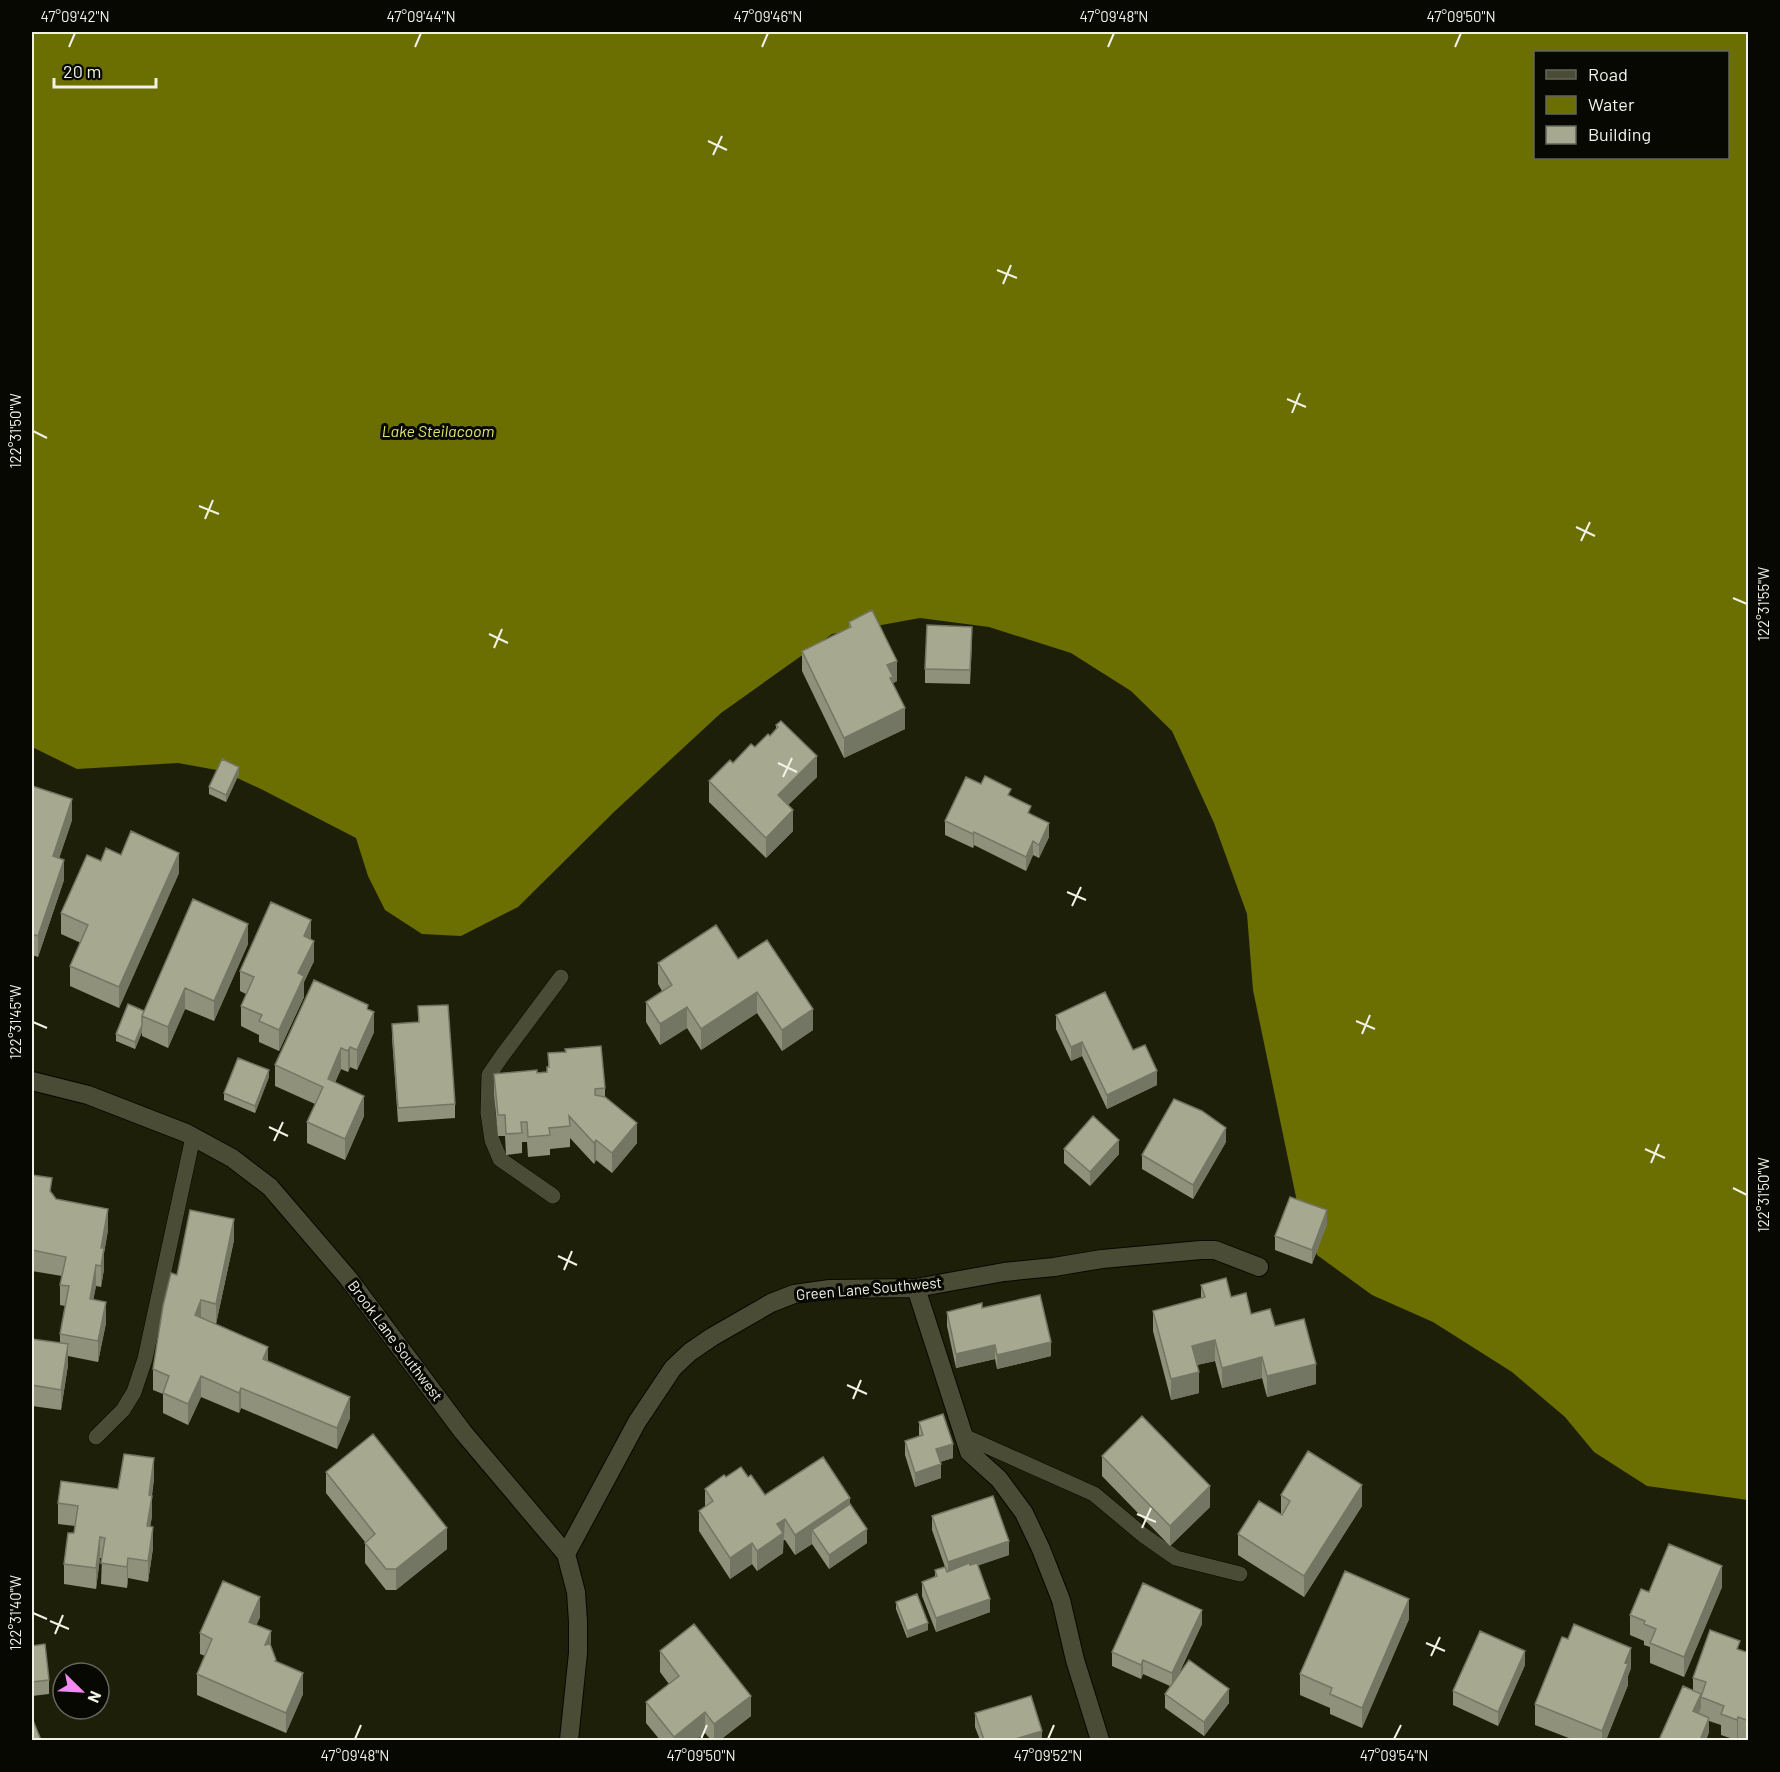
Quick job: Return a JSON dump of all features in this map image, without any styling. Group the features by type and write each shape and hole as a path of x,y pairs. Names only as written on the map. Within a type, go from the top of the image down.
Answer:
{"street":[{"name":"Brook Lane Southwest","path":"32,1081 88,1095 193,1137 232,1158 270,1187 348,1278 463,1432 566,1554 576,1592 578,1622 578,1653 569,1740"},
{"name":"Green Lane Southwest","path":"566,1554 637,1422 673,1368 712,1336 771,1303 794,1294 830,1289 916,1288 1004,1272 1102,1259 1201,1250 1215,1250 1259,1268"},
{"path":"916,1288 969,1452 999,1479 1023,1513 1041,1549 1061,1600 1075,1660 1100,1740"}],"lane":[{"path":"553,1196 500,1159 492,1140 488,1113 489,1075 561,977"},
{"path":"96,1437 123,1410 134,1392 145,1359 193,1137"},
{"path":"964,1436 1094,1494 1143,1535 1176,1558 1240,1574"}],"water":[{"name":"Lake Steilacoom","path":"32,32 1748,32 1748,1500 1647,1486 1594,1452 1565,1417 1512,1372 1433,1322 1372,1295 1317,1255 1297,1202 1253,990 1247,914 1214,823 1172,731 1131,691 1071,653 989,627 920,618 832,634 721,713 615,811 518,907 461,936 422,934 385,910 368,876 356,838 222,771 178,763 77,769 32,747"}],"building":[{"path":"872,610 897,661 887,665 893,677 890,678 905,708 844,738 802,651 851,627 849,622"},
{"path":"927,625 972,627 970,670 925,669"},
{"path":"781,721 817,756 778,795 793,810 766,838 709,781 730,760 733,763 751,744 755,747 768,734 770,736"},
{"path":"222,759 239,767 226,795 209,787"},
{"path":"985,776 1011,789 1008,795 1031,806 1028,813 1049,823 1039,845 1033,841 1026,857 945,821 966,777 981,784"},
{"path":"32,786 72,799 53,856 64,860 38,936 32,934"},
{"path":"131,831 179,853 119,987 70,966 88,925 61,913 87,855 101,861 106,848 121,855"},
{"path":"193,899 248,924 214,1001 185,988 168,1027 142,1016"},
{"path":"271,902 311,920 304,936 314,941 298,973 304,976 279,1030 259,1021 262,1015 241,1006 254,977 240,971"},
{"path":"716,925 738,959 767,940 813,1009 782,1030 757,992 701,1029 687,1007 660,1024 646,1002 672,985 658,963"},
{"path":"314,980 368,1005 367,1009 374,1012 357,1050 350,1047 348,1051 341,1048 328,1079 364,1096 345,1139 307,1122 323,1087 275,1065"},
{"path":"1105,992 1133,1050 1145,1045 1157,1071 1107,1095 1082,1042 1071,1047 1056,1015"},
{"path":"128,1004 144,1011 142,1025 135,1042 116,1034"},
{"path":"448,1005 455,1104 398,1108 392,1024 419,1022 418,1006"},
{"path":"601,1046 605,1088 595,1089 595,1095 605,1097 637,1123 612,1153 596,1140 594,1143 569,1116 570,1126 549,1128 550,1135 528,1137 527,1122 521,1122 522,1133 506,1134 505,1115 498,1115 494,1074 537,1070 537,1073 547,1072 548,1053"},
{"path":"238,1058 269,1070 255,1106 224,1093"},
{"path":"1174,1099 1202,1111 1226,1128 1193,1185 1142,1155"},
{"path":"1093,1116 1119,1140 1090,1172 1064,1149"},
{"path":"32,1175 52,1178 50,1191 56,1199 108,1209 101,1248 104,1248 101,1266 96,1265 90,1299 106,1302 98,1341 60,1334 69,1286 60,1285 66,1257 32,1250"},
{"path":"1290,1197 1327,1210 1312,1250 1275,1236"},
{"path":"190,1210 234,1219 216,1304 201,1300 195,1315 268,1347 263,1359 350,1397 337,1428 241,1388 239,1393 201,1376 188,1404 163,1393 169,1376 153,1369 163,1306 171,1273 177,1275"},
{"path":"1226,1278 1231,1297 1246,1293 1251,1314 1270,1309 1275,1326 1304,1319 1316,1364 1267,1376 1262,1357 1222,1368 1215,1340 1192,1346 1199,1372 1171,1379 1153,1311 1205,1297 1201,1285"},
{"path":"1040,1295 1051,1342 997,1355 995,1345 956,1354 947,1312 982,1303 982,1308"},
{"path":"32,1339 68,1344 61,1390 32,1385"},
{"path":"943,1414 953,1444 936,1449 941,1464 915,1473 905,1441 923,1435 919,1422"},
{"path":"1142,1416 1210,1486 1170,1526 1102,1456"},
{"path":"373,1434 447,1528 396,1569 386,1569 365,1543 375,1534 326,1472"},
{"path":"1308,1451 1362,1485 1304,1576 1238,1534 1259,1501 1282,1515 1290,1501 1281,1495"},
{"path":"124,1454 154,1458 149,1495 152,1496 147,1526 153,1527 148,1561 128,1558 127,1567 101,1563 105,1538 100,1537 96,1568 64,1564 68,1533 74,1533 78,1506 58,1503 61,1481 118,1489"},
{"path":"823,1457 850,1498 795,1535 785,1519 777,1524 783,1533 757,1551 752,1543 730,1558 699,1511 713,1501 705,1489 724,1475 726,1477 741,1467 748,1477 751,1475 765,1495"},
{"path":"993,1496 1009,1541 948,1562 932,1516"},
{"path":"850,1504 867,1529 829,1555 812,1530"},
{"path":"1669,1544 1722,1566 1684,1657 1650,1643 1656,1629 1644,1624 1645,1621 1630,1615 1641,1589 1649,1592"},
{"path":"969,1563 970,1565 977,1563 990,1599 936,1618 922,1582 937,1576 935,1570 945,1567 947,1572"},
{"path":"1345,1571 1409,1599 1362,1708 1330,1694 1332,1688 1300,1674"},
{"path":"223,1581 260,1597 249,1622 271,1631 265,1645 270,1644 275,1661 303,1673 286,1713 197,1674 212,1639 200,1633"},
{"path":"1143,1583 1202,1610 1172,1673 1143,1660 1141,1665 1112,1652"},
{"path":"917,1594 928,1623 907,1631 896,1602"},
{"path":"694,1624 751,1696 714,1724 705,1712 674,1737 646,1702 679,1676 660,1651"},
{"path":"1574,1624 1631,1648 1625,1663 1628,1664 1602,1731 1535,1704 1562,1637 1568,1639"},
{"path":"1710,1630 1740,1641 1737,1649 1749,1653 1749,1721 1738,1717 1737,1720 1721,1714 1724,1706 1701,1697 1706,1682 1693,1678"},
{"path":"1480,1631 1525,1651 1498,1712 1453,1691"},
{"path":"45,1644 49,1680 32,1682 32,1646"},
{"path":"1189,1660 1229,1689 1204,1722 1165,1694"},
{"path":"1683,1686 1701,1694 1693,1711 1709,1718 1700,1740 1659,1740"},
{"path":"1031,1696 1042,1731 1012,1740 984,1740 975,1713"},
{"path":"32,1718 41,1740 32,1740"}]}
